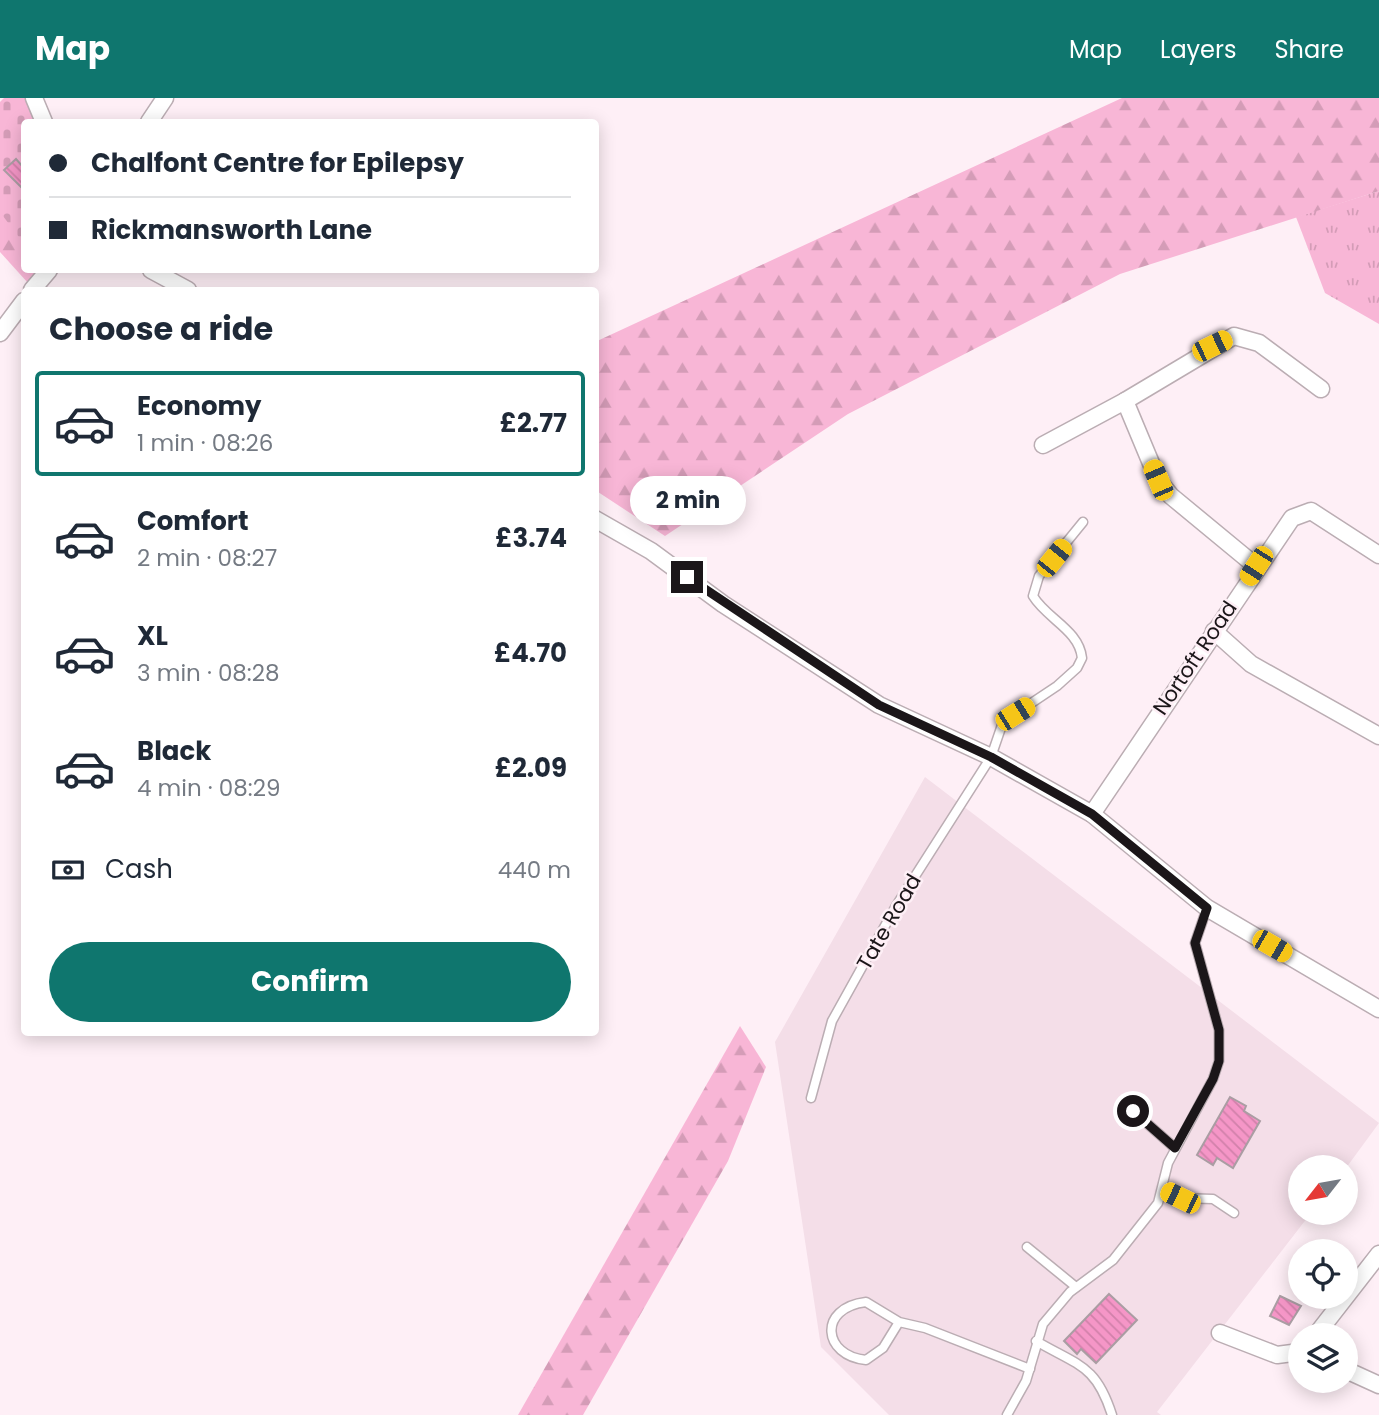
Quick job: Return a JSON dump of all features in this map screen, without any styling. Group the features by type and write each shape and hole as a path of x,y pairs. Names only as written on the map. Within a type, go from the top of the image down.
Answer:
{"street":[{"path":"34,98 43,119"},
{"path":"151,119 165,98"},
{"path":"35,287 46,273"},
{"path":"157,273 182,287"},
{"path":"0,333 21,305"},
{"path":"1043,445 1125,401 1234,336 1259,343 1321,389"},
{"path":"1125,401 1158,480 1171,496 1256,566"},
{"name":"Nortoft Road","path":"1092,814 1256,566 1292,518 1311,511 1379,555"},
{"path":"599,521 651,551 723,604 879,705 991,757 1092,814 1207,908 1379,1009"},
{"path":"1214,631 1251,664 1379,736"},
{"path":"1325,1323 1379,1254"},
{"path":"1220,1333 1277,1354 1288,1353"},
{"path":"1358,1375 1379,1385"}],"lane":[{"name":"Tate Road","path":"811,1098 832,1021 896,906 991,757 1003,722 1057,686 1077,668 1082,658 1077,639 1042,609 1033,596 1039,576 1083,522"},
{"path":"1007,1415 1030,1368 1043,1324 1076,1287 1113,1260 1158,1203 1163,1190 1163,1178 1175,1148 1213,1079 1219,1061 1219,1030 1195,943 1207,908"},
{"path":"1133,1111 1175,1148"},
{"path":"1163,1190 1180,1198 1213,1199 1234,1213"},
{"path":"1027,1247 1076,1287"},
{"path":"899,1322 883,1348 866,1360 859,1359 838,1346 830,1336 830,1324 845,1308 866,1302 899,1322 925,1328 1030,1368"},
{"path":"1036,1341 1093,1373 1103,1387 1112,1415"}],"shaded area":[{"path":"925,777 1379,1123 1356,1155 1288,1155 1288,1225 1302,1225 1288,1239 1288,1243 1157,1412 1161,1415 889,1415 821,1347 775,1042"}],"green space":[{"path":"4,98 28,98 39,119 21,119 21,240 0,212 0,102"},
{"path":"1122,98 1379,98 1379,191 1120,274 848,414 665,536 599,493 599,340"},
{"path":"1379,191 1379,324 1325,293 1296,217"},
{"path":"0,210 21,231 21,273 38,273 28,283 0,252"},
{"path":"740,1026 766,1067 728,1161 583,1415 518,1415"}],"building":[{"path":"16,159 21,165 21,187 4,170"},
{"path":"1230,1097 1246,1106 1244,1111 1260,1121 1233,1168 1217,1158 1213,1165 1197,1155"},
{"path":"1109,1294 1137,1320 1096,1363 1081,1349 1077,1354 1064,1341"},
{"path":"1280,1296 1288,1300 1288,1309 1299,1309 1288,1325 1270,1316"}],"route":[{"path":"687,577 723,604 879,705 991,757 1092,814 1207,908 1195,943 1197,959 1219,1030 1219,1061 1213,1079 1175,1148 1133,1111"}]}
